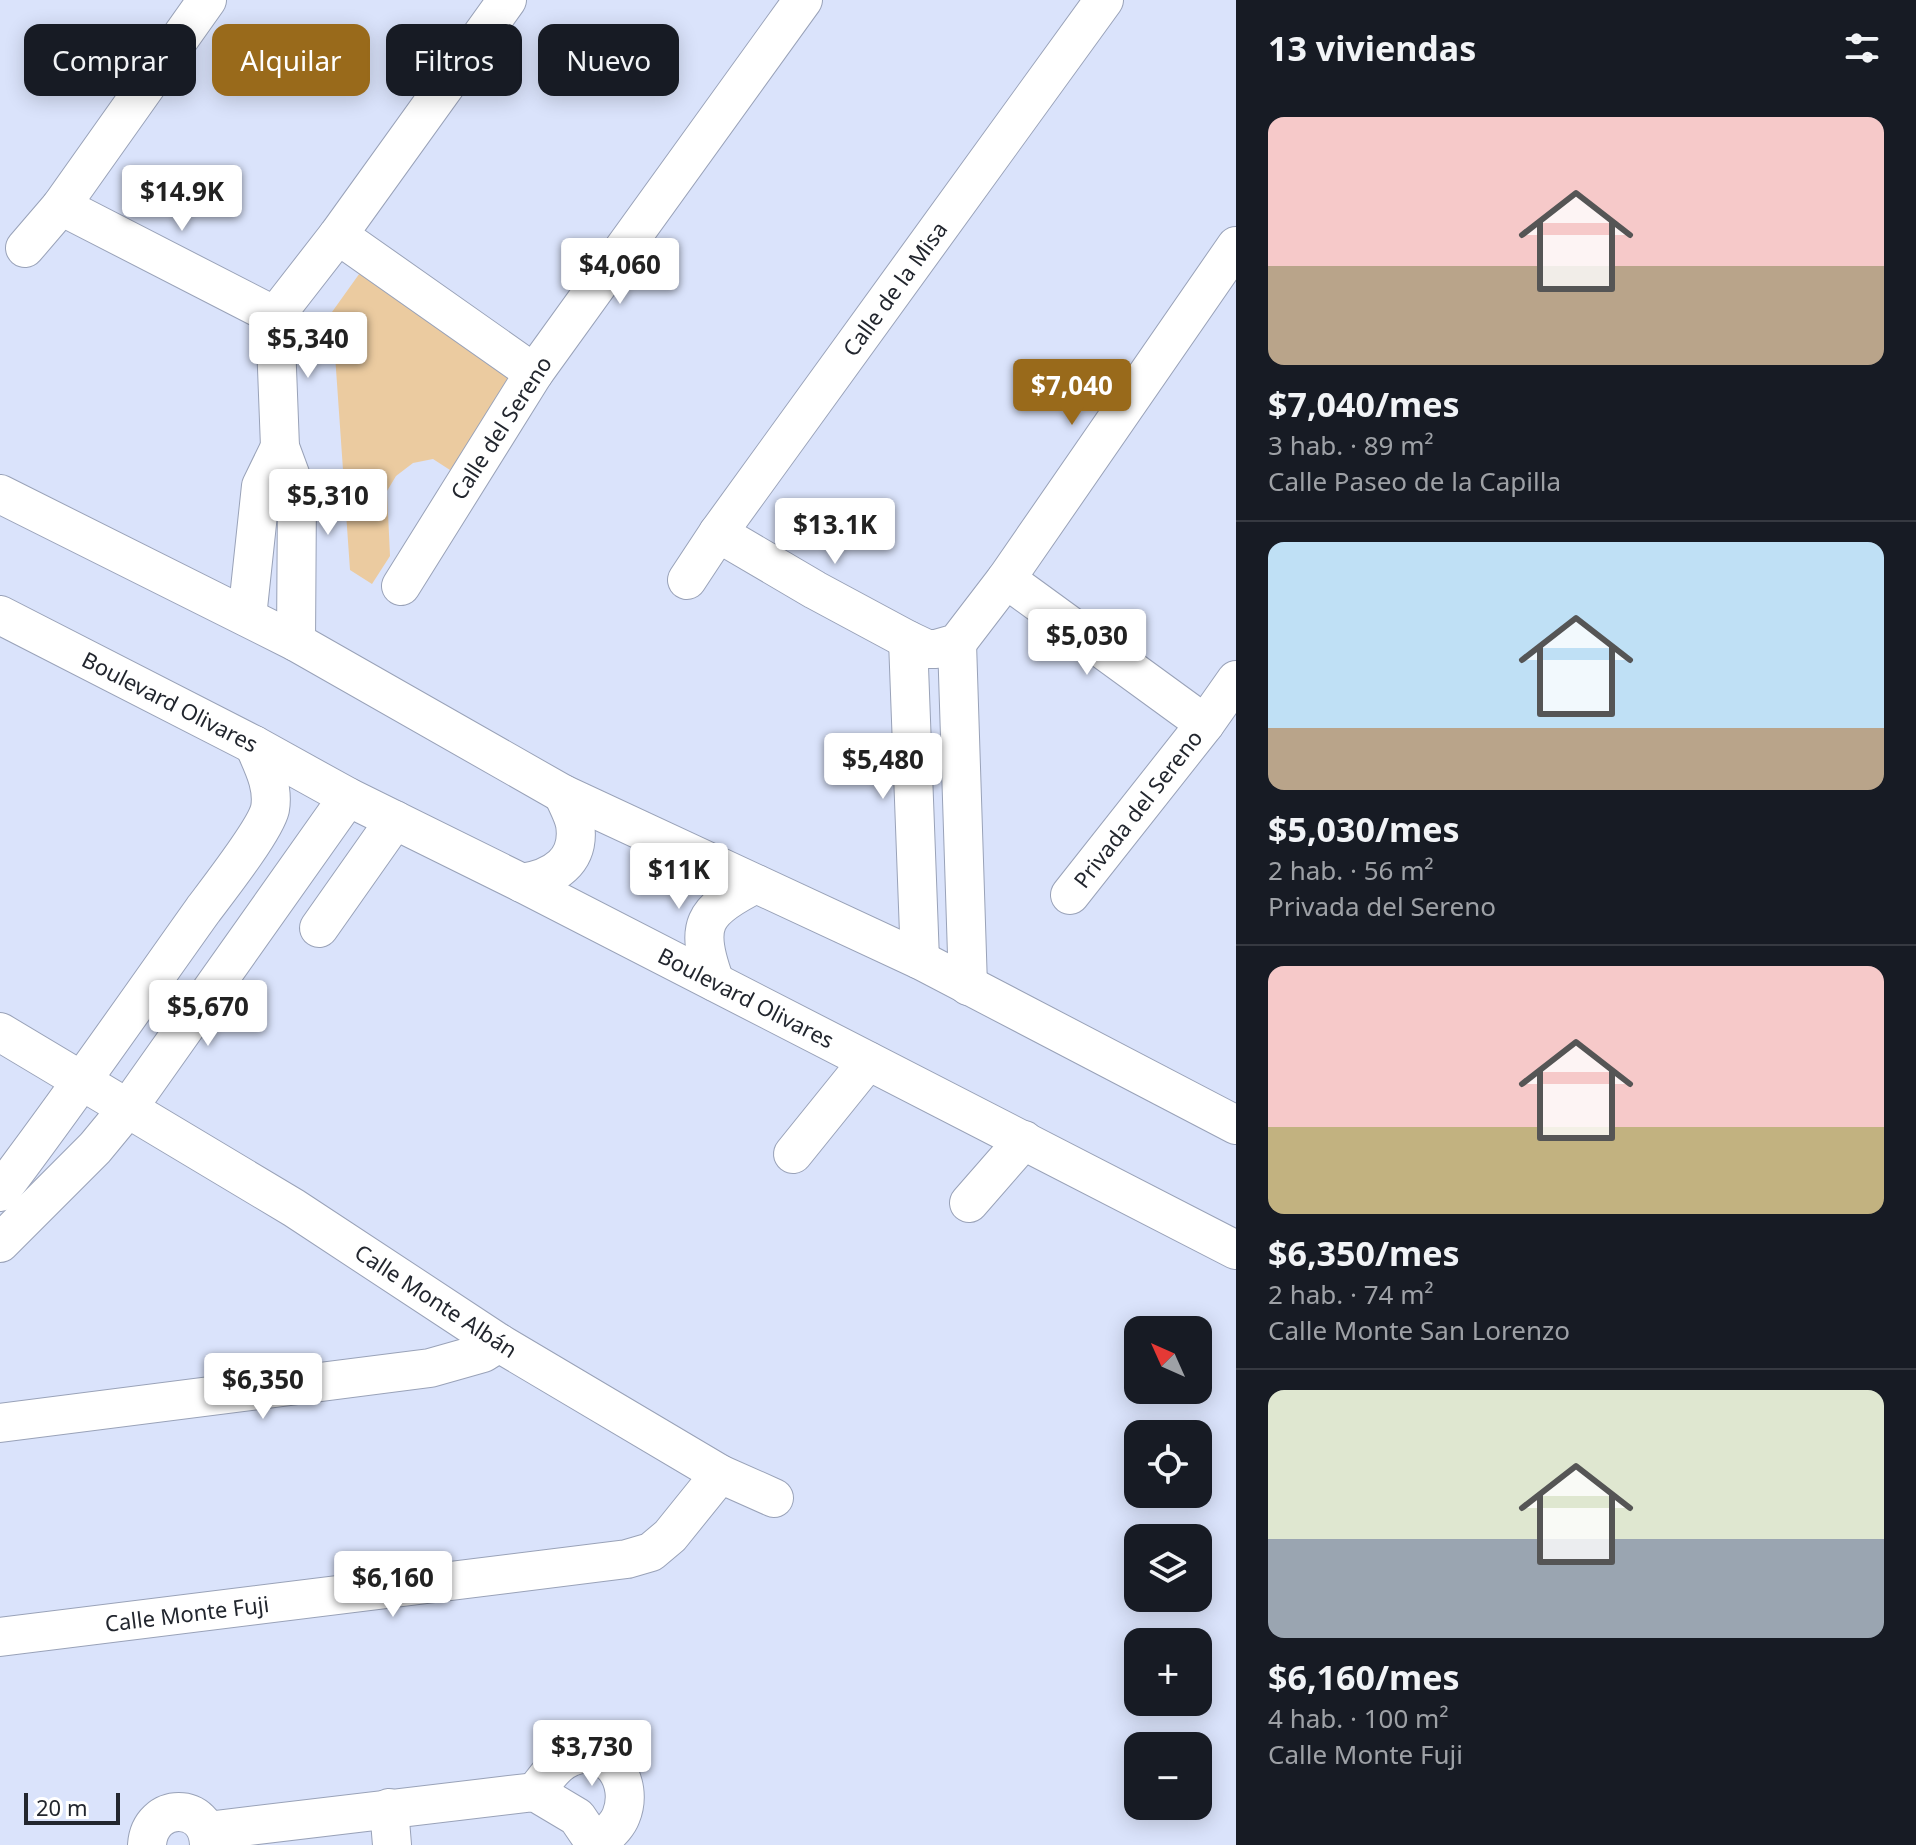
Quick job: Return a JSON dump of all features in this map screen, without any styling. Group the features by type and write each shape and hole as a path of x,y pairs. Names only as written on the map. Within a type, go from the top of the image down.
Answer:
{"street":[{"path":"25,248 61,206 207,0"},
{"path":"296,642 297,493 280,447 275,316 338,235 507,0"},
{"name":"Calle del Sereno","path":"401,586 534,373 803,0"},
{"name":"Calle de la Misa","path":"687,580 1104,0"},
{"path":"61,206 275,316"},
{"path":"338,235 534,373"},
{"path":"920,960 934,644 1006,579 1236,246"},
{"path":"247,617 261,486 280,447"},
{"path":"0,494 296,642 563,794 920,960 1236,1125"},
{"path":"718,533 815,590 934,644"},
{"path":"1006,579 1205,724 1236,680"},
{"name":"Boulevard Olivares","path":"0,615 254,745 348,797 522,883 1236,1250"},
{"path":"934,644 968,986"},
{"name":"Privada del Sereno","path":"1070,895 1205,724"},
{"path":"0,1243 95,1148 103,1094 212,898 269,813 272,790 254,745"},
{"path":"522,883 543,880 557,873 570,855 575,835 574,822 563,794"},
{"path":"0,1192 58,1115 103,1094 348,797"},
{"path":"319,928 395,820"},
{"path":"715,982 703,950 703,932 713,911 727,898 756,884"},
{"name":"Calle Monte Albán","path":"0,1032 294,1208 499,1343 720,1474 774,1498"},
{"path":"793,1154 868,1061"},
{"path":"969,1203 1024,1140"},
{"path":"0,1423 430,1368 483,1353 499,1343"},
{"name":"Calle Monte Fuji","path":"0,1637 627,1559 651,1552 670,1536 720,1474"},
{"path":"147,1845 147,1836 158,1819 176,1812 194,1816 208,1838 391,1827 535,1792 557,1766 573,1756 591,1755 608,1761 625,1783 626,1798 620,1819 597,1845 577,1817 535,1792"}],"shaded area":[{"path":"362,270 516,378 450,470 433,459 413,463 396,476 387,491 390,556 372,584 350,570 332,312"}]}
